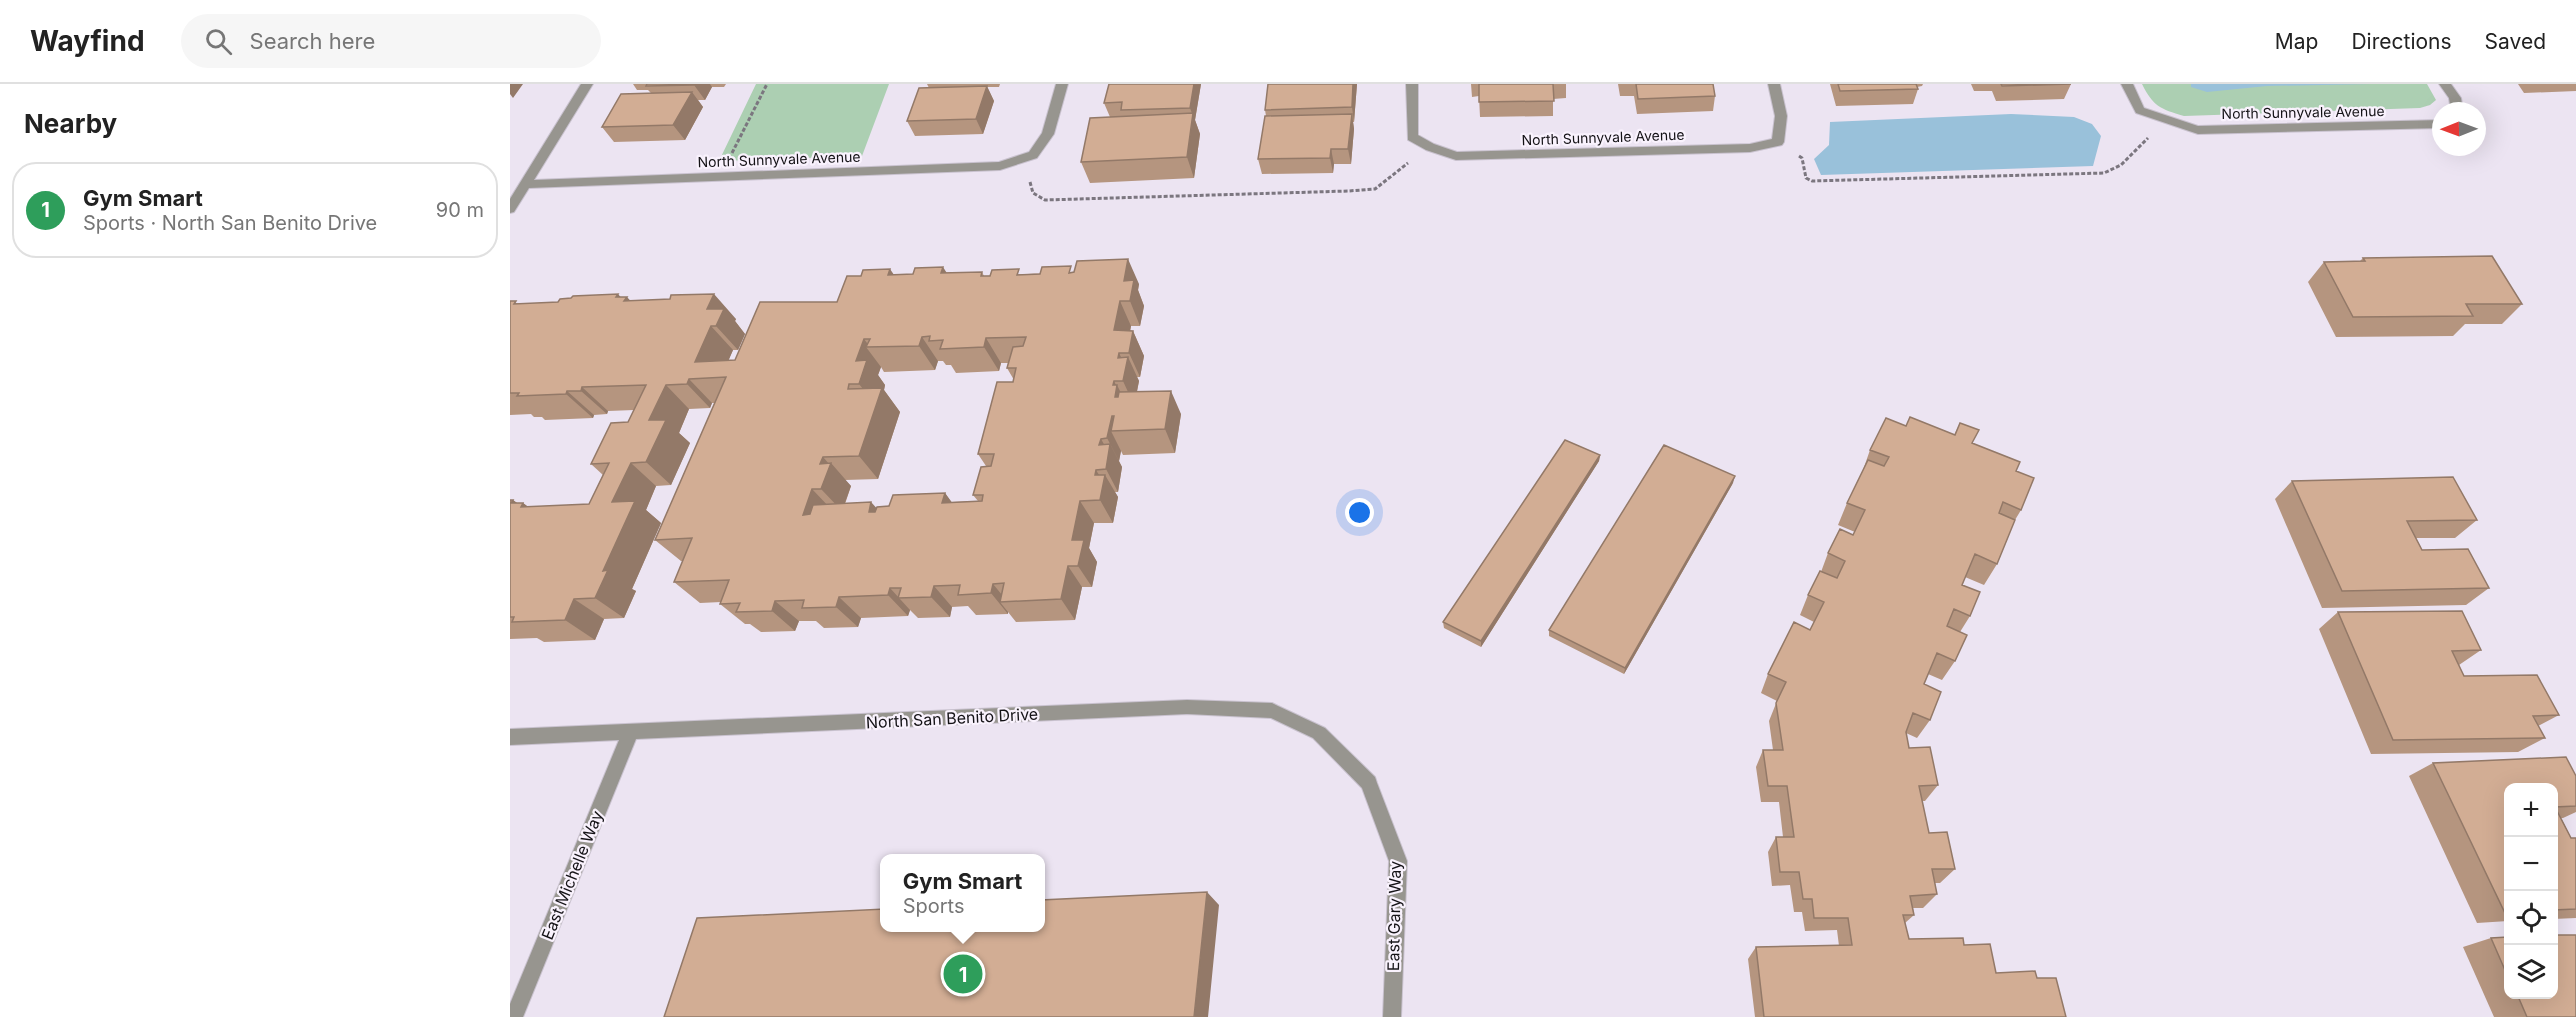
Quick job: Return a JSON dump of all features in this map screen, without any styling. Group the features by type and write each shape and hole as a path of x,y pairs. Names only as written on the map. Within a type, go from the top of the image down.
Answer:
{"street":[{"path":"510,209 587,84"},
{"name":"North Sunnyvale Avenue","path":"525,184 1000,166 1033,155 1048,134 1062,84"},
{"path":"1412,84 1412,137 1430,147"},
{"path":"1774,84 1781,116 1778,142"},
{"name":"North Sunnyvale Avenue","path":"2127,84 2140,110 2198,130 2432,124"},
{"path":"2445,84 2456,102"},
{"name":"North Sunnyvale Avenue","path":"1430,147 1456,156 1750,148 1778,142"},
{"name":"North San Benito Drive","path":"510,737 1187,707 1272,711 1319,734 1369,783"},
{"name":"East Michelle Way","path":"513,1017 630,733"},
{"name":"East Gary Way","path":"1369,783 1398,861 1392,1017"}],"path":[{"path":"721,176 767,84"},
{"path":"1778,142 1802,158 1806,178 1812,181 2104,173 2121,165 2167,121"},
{"path":"1018,160 1030,181 1033,193 1045,200 1325,192 1376,189 1430,147"}],"green space":[{"path":"756,84 889,84 862,156 719,161"},
{"path":"2142,84 2427,84 2436,100 2420,108 2184,116 2158,106"}],"water":[{"path":"2191,84 2370,84 2267,86 2207,92 2191,87"},
{"path":"2011,114 2074,117 2092,124 2101,136 2093,166 1821,175 1814,159 1829,145 1830,122"}],"building":[{"path":"647,84 695,84 646,86"},
{"path":"1109,84 1194,84 1190,108 1121,110 1122,102 1104,103"},
{"path":"1268,84 1353,84 1352,107 1265,110"},
{"path":"1479,84 1553,84 1554,101 1479,102"},
{"path":"1636,84 1713,84 1715,96 1638,99"},
{"path":"1838,84 1916,84 1918,89 1840,91"},
{"path":"2001,84 2071,84 2002,86"},
{"path":"987,86 976,119 907,121 919,88"},
{"path":"692,92 673,125 602,127 621,94"},
{"path":"1193,113 1187,157 1081,162 1090,118"},
{"path":"1352,114 1348,149 1331,149 1330,158 1258,159 1265,116"},
{"path":"2492,256 2522,304 2466,304 2473,316 2353,317 2324,262 2365,261 2363,258"},
{"path":"1128,259 1124,281 1134,280 1130,301 1120,301 1114,330 1133,331 1129,353 1119,353 1118,358 1128,357 1123,381 1114,381 1113,385 1117,385 1115,397 1118,397 1119,392 1171,391 1165,429 1111,431 1114,416 1112,416 1107,438 1101,439 1099,445 1110,444 1106,469 1096,470 1095,475 1105,475 1100,500 1080,501 1072,540 1084,540 1078,566 1068,566 1061,599 1000,602 1004,583 993,584 991,593 958,595 960,585 934,586 931,597 898,598 901,588 890,588 888,595 839,597 836,607 802,608 804,600 775,601 772,611 736,612 740,603 720,604 729,580 674,582 692,538 655,540 726,377 689,379 687,384 666,385 649,420 666,420 646,462 631,463 612,502 635,501 603,571 608,570 595,598 574,599 565,620 512,622 514,617 510,617 510,500 513,500 511,503 523,503 521,507 589,504 609,463 591,464 611,423 628,422 646,385 582,387 581,391 567,391 566,394 517,396 519,393 510,393 510,301 516,301 514,304 558,302 560,299 573,296 618,294 616,297 627,297 624,301 670,299 671,295 714,294 707,309 724,309 716,326 711,326 695,362 735,360 760,302 837,302 847,276 861,276 863,270 890,269 888,275 913,274 915,268 943,267 941,273 982,272 981,276 990,276 992,270 1019,269 1017,275 1040,274 1042,267 1071,266 1069,273 1074,272 1077,261","holes":["930,336 929,341 943,340 940,349 984,347 986,338 1026,337 1023,346 1013,347 1007,368 1016,368 1013,382 997,382 978,454 994,454 991,466 981,467 973,495 983,495 982,501 942,503 945,493 893,495 889,506 877,507 875,512 869,512 871,502 813,505 810,514 803,515 812,489 821,489 831,463 820,464 823,457 859,456 882,388 848,389 849,384 859,384 867,360 856,361 864,339 870,339 866,347 919,346 922,337"]},
{"path":"1910,417 1955,435 1960,423 1979,430 1972,443 2020,462 2016,471 2034,478 2021,510 2003,502 1999,513 2015,520 1997,564 1975,554 1962,585 1980,592 1970,616 1954,609 1947,626 1967,635 1955,661 1937,653 1924,684 1941,692 1930,720 1913,713 1906,732 1909,748 1930,747 1938,785 1919,786 1929,833 1947,832 1955,869 1932,869 1937,894 1910,896 1914,915 1903,915 1909,939 1963,938 1964,945 1990,944 1996,973 2035,971 2037,978 2056,978 2066,1017 1764,1017 1756,947 1852,945 1848,918 1814,918 1812,899 1803,899 1799,872 1780,872 1776,837 1794,837 1787,786 1768,786 1763,750 1783,750 1776,703 1786,682 1768,674 1794,622 1810,630 1824,602 1808,595 1820,571 1837,578 1845,561 1828,553 1840,529 1853,535 1865,510 1847,503 1868,460 1884,466 1889,457 1870,450 1886,418 1906,426"},
{"path":"1565,440 1600,455 1481,641 1443,622"},
{"path":"1664,445 1735,476 1625,668 1549,630"},
{"path":"2453,477 2477,520 2407,521 2422,550 2468,549 2489,588 2342,591 2292,481"},
{"path":"2462,611 2481,650 2452,651 2464,676 2537,675 2559,715 2533,716 2545,738 2393,740 2338,612"},
{"path":"2566,757 2576,776 2576,806 2558,807 2558,783 2504,783 2504,911 2433,763"},
{"path":"2558,813 2571,838 2576,838 2576,909 2558,910"},
{"path":"1207,892 1194,1017 664,1017 697,918 880,909 880,932 1045,932 1045,900"},
{"path":"2558,935 2576,935 2576,1017 2527,1017 2519,999 2558,999"},
{"path":"2504,937 2504,968 2491,938"}],"place":[{"name":"Gym Smart","path":"963,974"}]}
